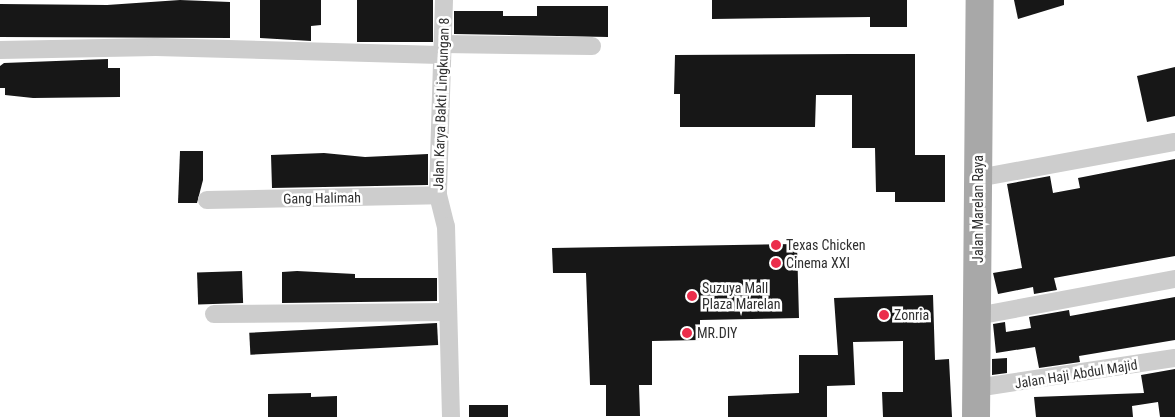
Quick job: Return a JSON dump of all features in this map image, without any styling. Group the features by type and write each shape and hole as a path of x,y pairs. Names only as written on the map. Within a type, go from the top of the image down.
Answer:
{"main road":[{"name":"Jalan Marelan Raya","path":"976,417 980,0"}],"street":[{"name":"Jalan Karya Bakti Lingkungan 8","path":"444,0 438,195 446,226 451,417"},
{"path":"0,50 156,47 441,49 592,46"},
{"path":"978,178 1175,142"},
{"name":"Gang Halimah","path":"207,200 438,195"},
{"path":"977,316 1175,279"},
{"path":"214,314 448,312"},
{"name":"Jalan Haji Abdul Majid","path":"976,388 1175,358"}],"building":[{"path":"180,0 230,2 230,38 0,37 0,4 107,5"},
{"path":"260,0 321,0 321,25 311,26 311,41 260,38"},
{"path":"357,0 433,0 433,42 357,42"},
{"path":"712,0 907,0 907,27 870,27 870,17 712,19"},
{"path":"1014,0 1064,0 1064,5 1018,19"},
{"path":"537,6 608,6 608,37 454,34 454,11 503,11 503,16 537,16"},
{"path":"915,54 915,155 945,155 945,202 895,202 895,192 876,192 875,148 852,148 852,95 816,95 815,127 680,127 680,94 674,94 675,55"},
{"path":"108,59 108,68 120,68 120,97 33,98 5,95 5,88 0,88 0,66 4,63"},
{"path":"1175,67 1175,116 1147,122 1137,76"},
{"path":"180,151 203,151 203,180 197,203 178,203"},
{"path":"324,153 365,157 428,154 428,185 272,188 271,155"},
{"path":"1175,159 1175,256 1054,278 1057,290 1034,294 1033,287 998,294 993,273 1022,268 1007,184 1050,176 1053,193 1080,188 1078,178"},
{"name":"Suzuya Mall Plaza Marelan","path":"797,244 799,318 700,320 700,340 652,341 652,385 639,385 640,416 606,416 606,385 590,385 586,273 553,273 552,248"},
{"path":"242,271 243,303 198,305 197,273"},
{"path":"282,272 355,274 355,278 437,278 437,301 282,303"},
{"path":"933,295 935,360 949,359 952,417 883,417 882,392 903,392 903,341 853,342 855,385 827,386 827,417 728,417 728,396 799,393 799,355 838,355 834,298"},
{"path":"1175,297 1175,340 1079,356 1080,362 1039,368 1035,347 996,353 993,324 1005,322 1006,332 1031,328 1029,317 1069,310 1070,316"},
{"path":"437,323 438,345 250,355 249,333"},
{"path":"1007,358 1007,373 992,375 992,359"},
{"path":"1175,369 1175,417 1160,417 1158,402 1132,406 1133,417 1036,417 1034,397 1144,393 1141,375"},
{"path":"311,393 311,397 337,396 337,417 268,417 268,394"},
{"path":"469,405 508,405 508,417 469,417"}],"place":[{"name":"Texas Chicken","path":"776,245"},
{"name":"Cinema XXI","path":"776,263"},
{"name":"Suzuya Mall Plaza Marelan","path":"692,296"},
{"name":"Zonria","path":"884,315"},
{"name":"MR.DIY","path":"687,333"}]}
